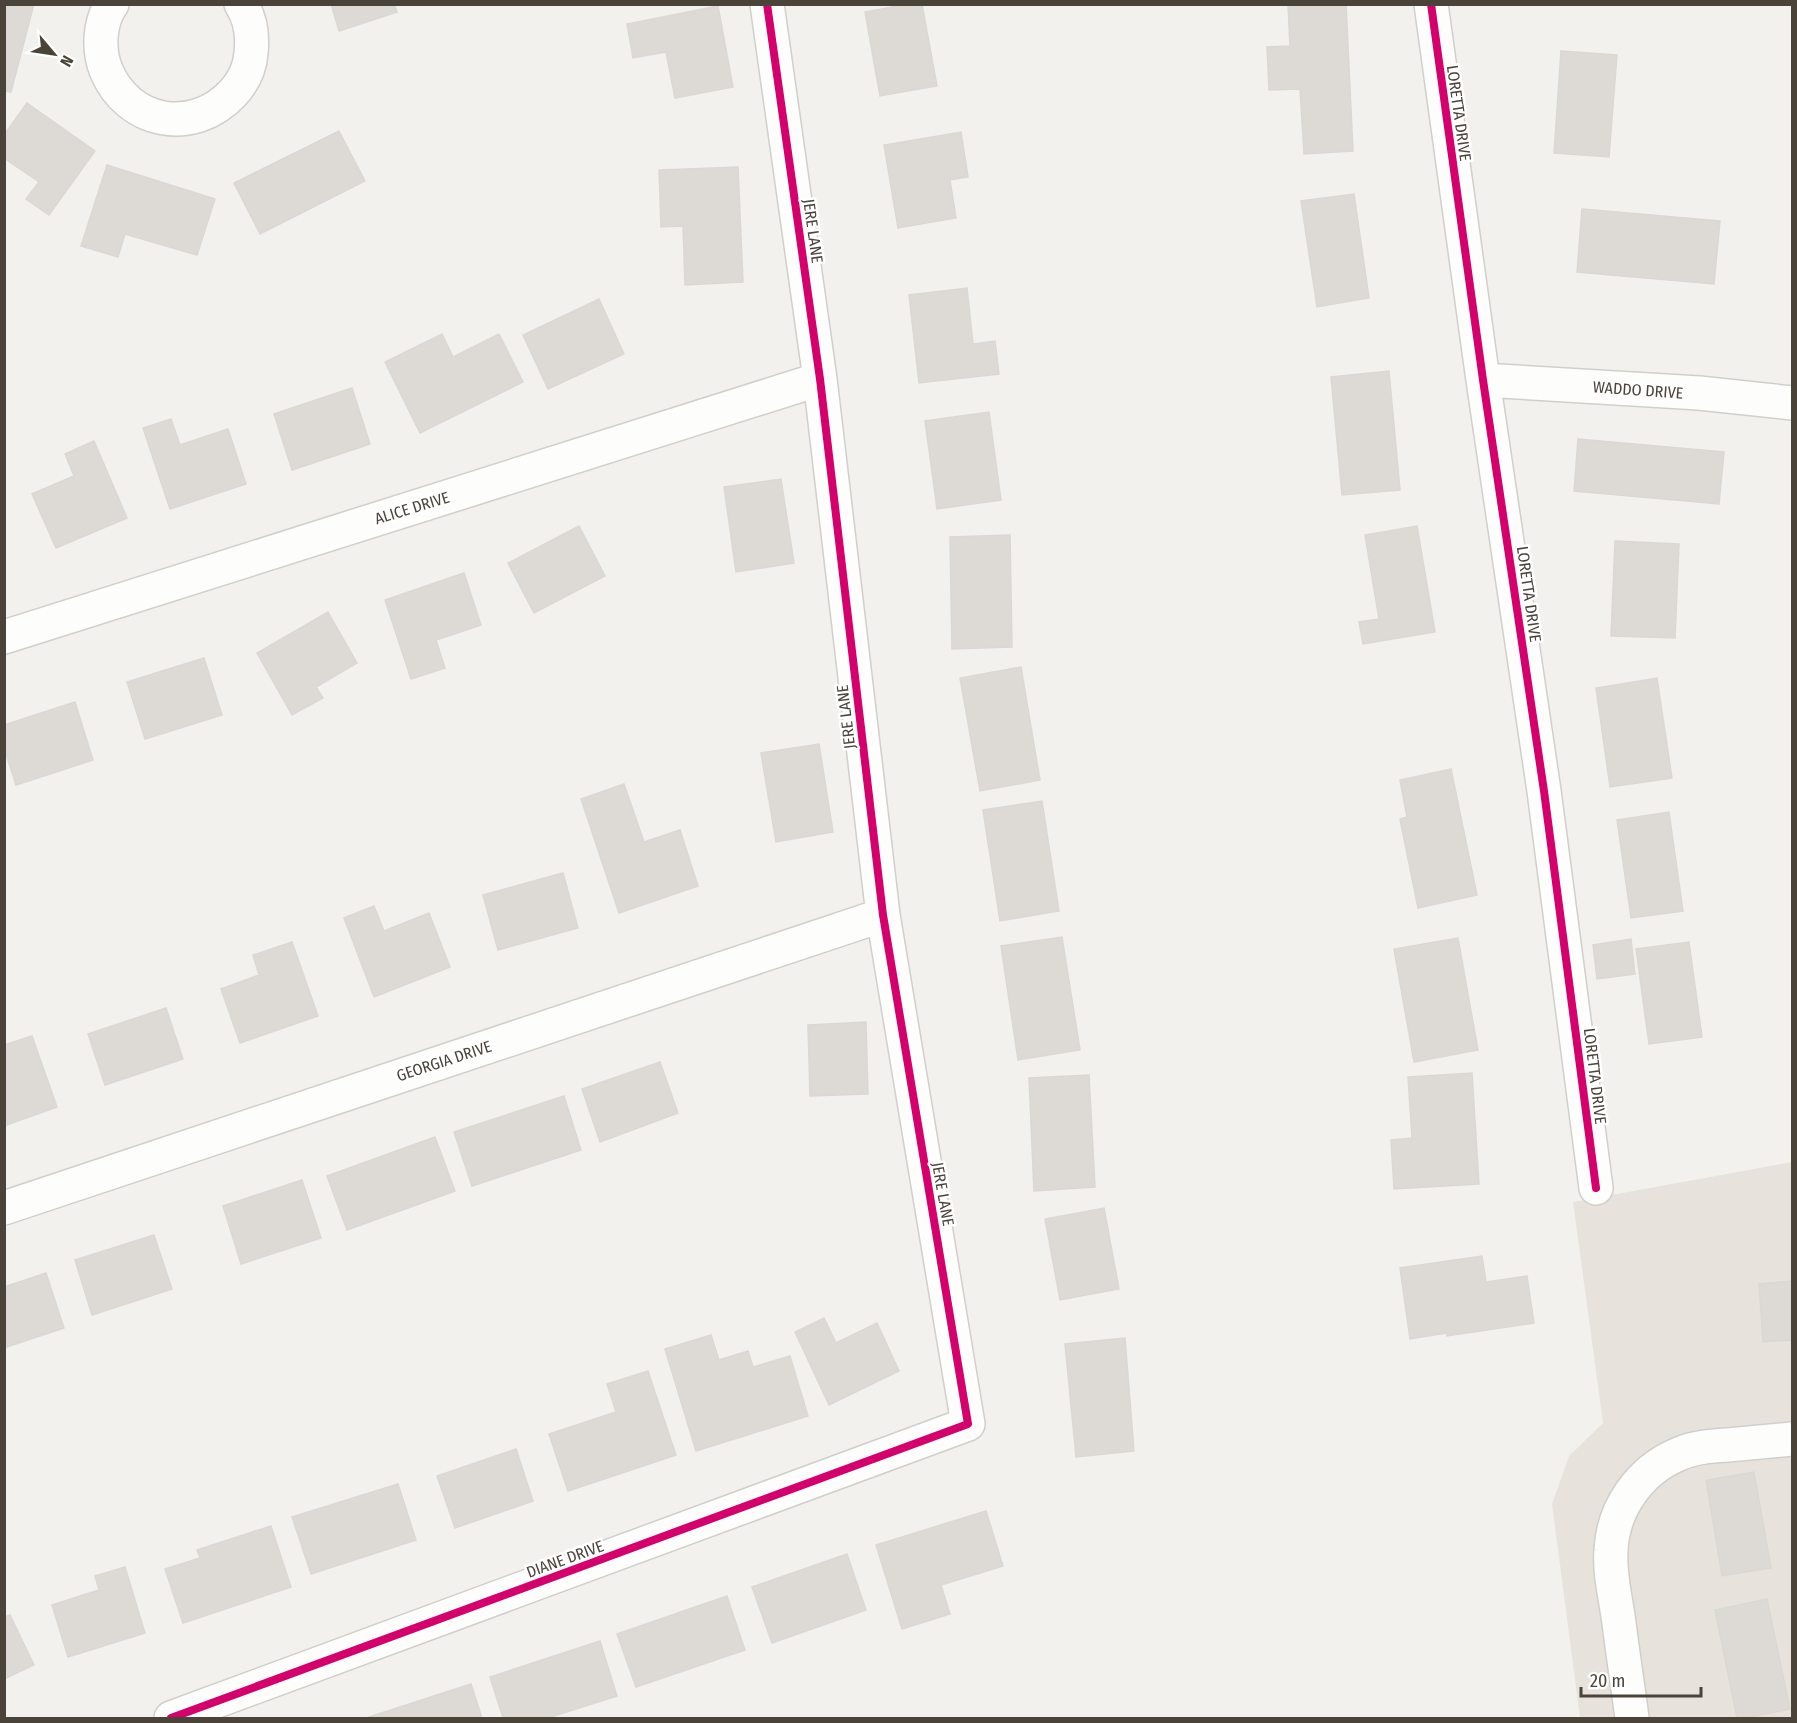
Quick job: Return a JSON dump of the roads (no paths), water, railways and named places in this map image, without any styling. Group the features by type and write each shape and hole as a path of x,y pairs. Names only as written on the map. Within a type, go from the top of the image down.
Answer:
{"street":[{"path":"112,4 107,11 101,36 102,62 112,85 130,104 153,116 177,120 201,116 216,108 223,104 240,85 250,63 253,38 247,14 241,4"},
{"name":"JERE LANE","path":"767,4 820,380 883,915 968,1424"},
{"name":"LORETTA DRIVE","path":"1431,4 1483,380 1544,792 1596,1188"},
{"name":"ALICE DRIVE","path":"4,637 820,380"},
{"name":"WADDO DRIVE","path":"1483,380 1699,393 1792,403"},
{"name":"GEORGIA DRIVE","path":"4,1208 883,915"},
{"name":"DIANE DRIVE","path":"171,1719 968,1424"},
{"path":"1632,1719 1612,1575 1611,1551 1614,1530 1621,1509 1630,1493 1641,1479 1658,1465 1679,1454 1700,1448 1792,1439"}]}
